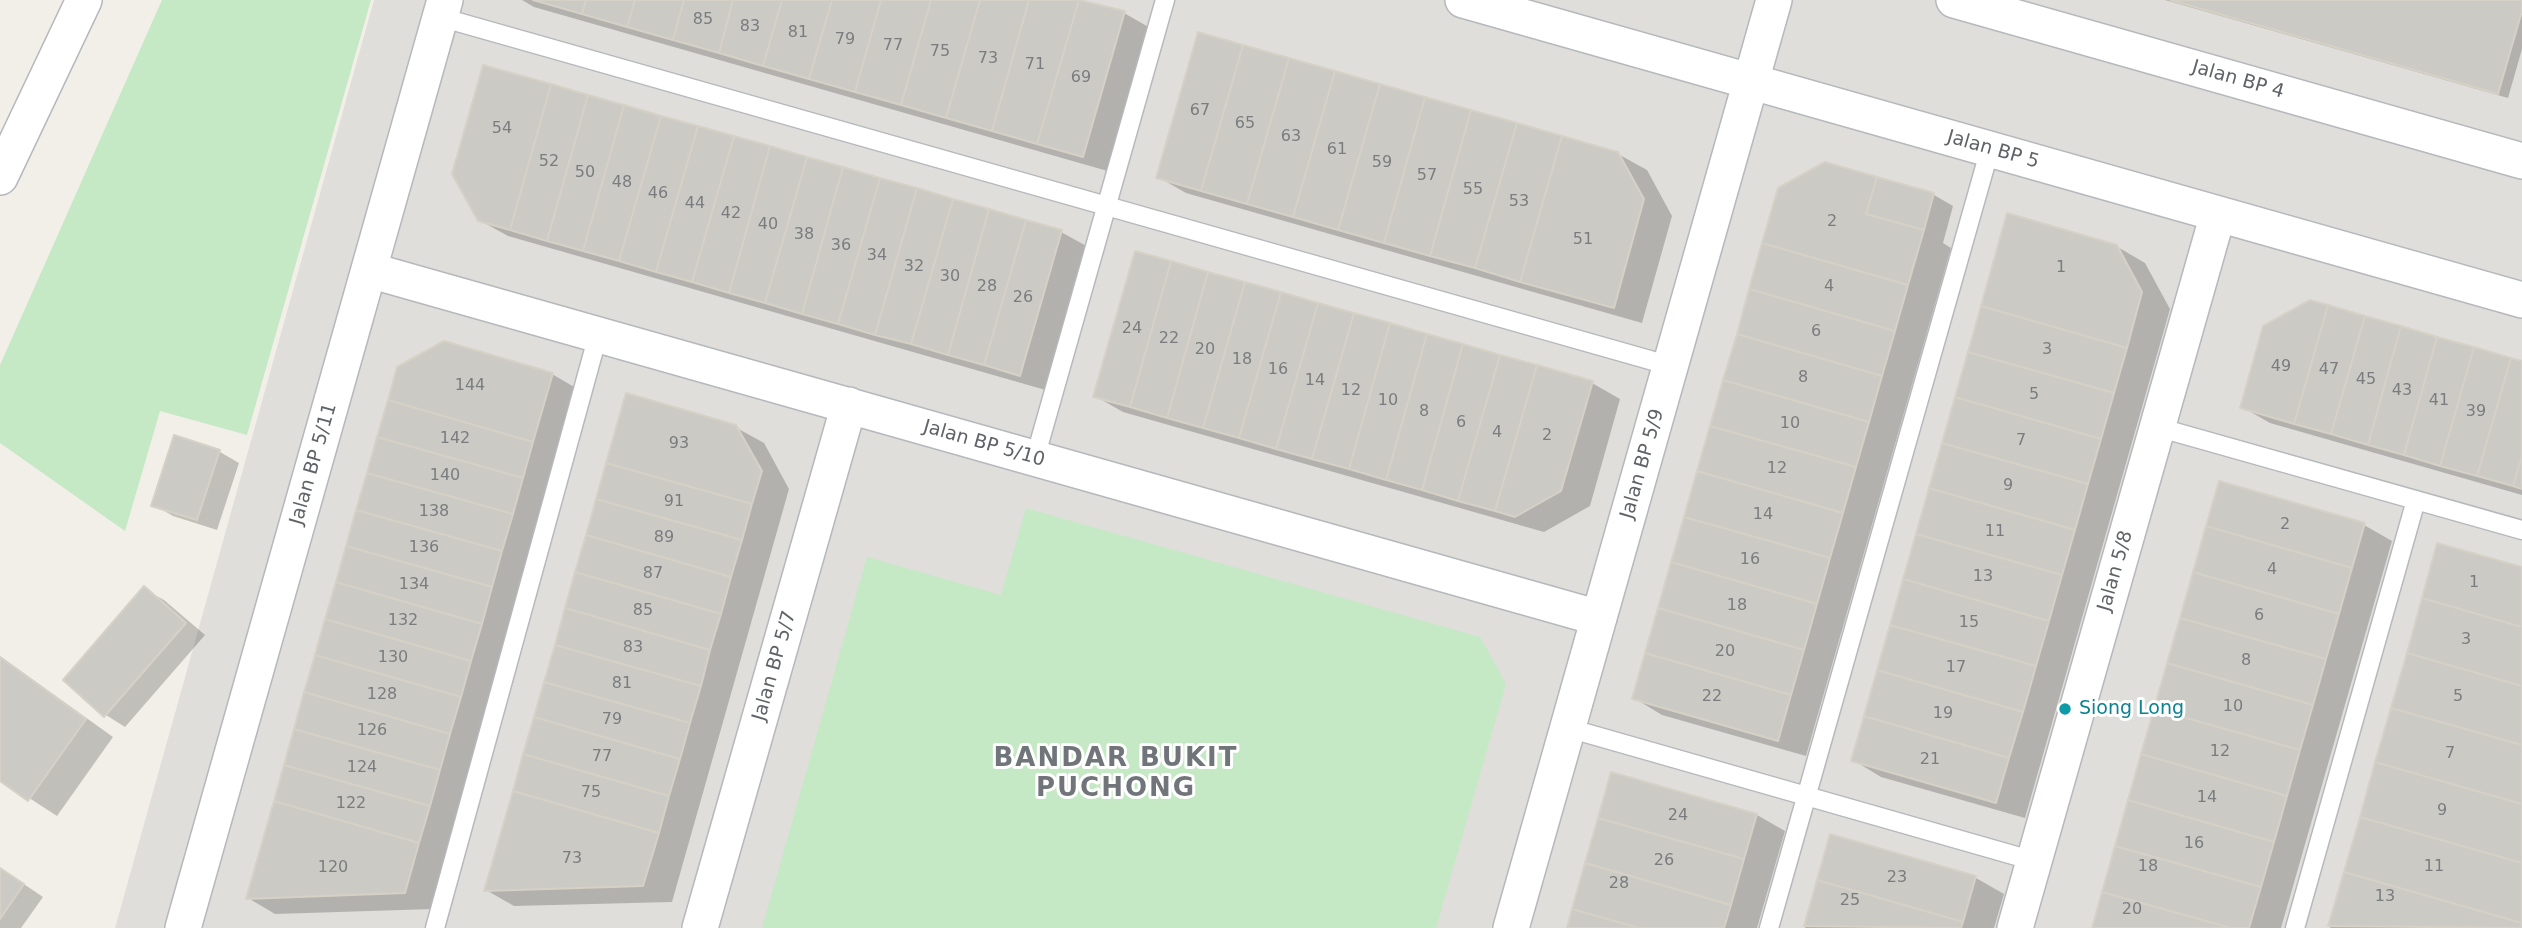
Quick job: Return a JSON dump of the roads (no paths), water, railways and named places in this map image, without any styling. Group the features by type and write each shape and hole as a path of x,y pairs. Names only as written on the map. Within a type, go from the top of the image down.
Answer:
{"street":[{"path":"0,177 84,0"},
{"name":"Jalan BP 5","path":"1463,0 2522,300"},
{"name":"Jalan BP 5/9","path":"1511,928 1774,0"},
{"name":"Jalan BP 4","path":"1954,0 2522,161"},
{"name":"Jalan BP 5/11","path":"183,928 443,9"},
{"name":"Jalan 5/8","path":"2015,928 2218,214"},
{"name":"Jalan BP 5/10","path":"369,270 1599,618"},
{"name":"Jalan BP 5/7","path":"700,928 849,405"}],"lane":[{"path":"1035,458 1165,0"},
{"path":"443,9 1106,206 1671,366"},
{"path":"1769,928 1990,149"},
{"path":"435,928 598,335"},
{"path":"2157,428 2522,530"},
{"path":"2295,928 2416,500"},
{"path":"1568,728 2034,861"}],"place":[{"name":"Siong Long","path":"2065,709"}],"district":[{"name":"BANDAR BUKIT PUCHONG","path":"1116,774"}]}
